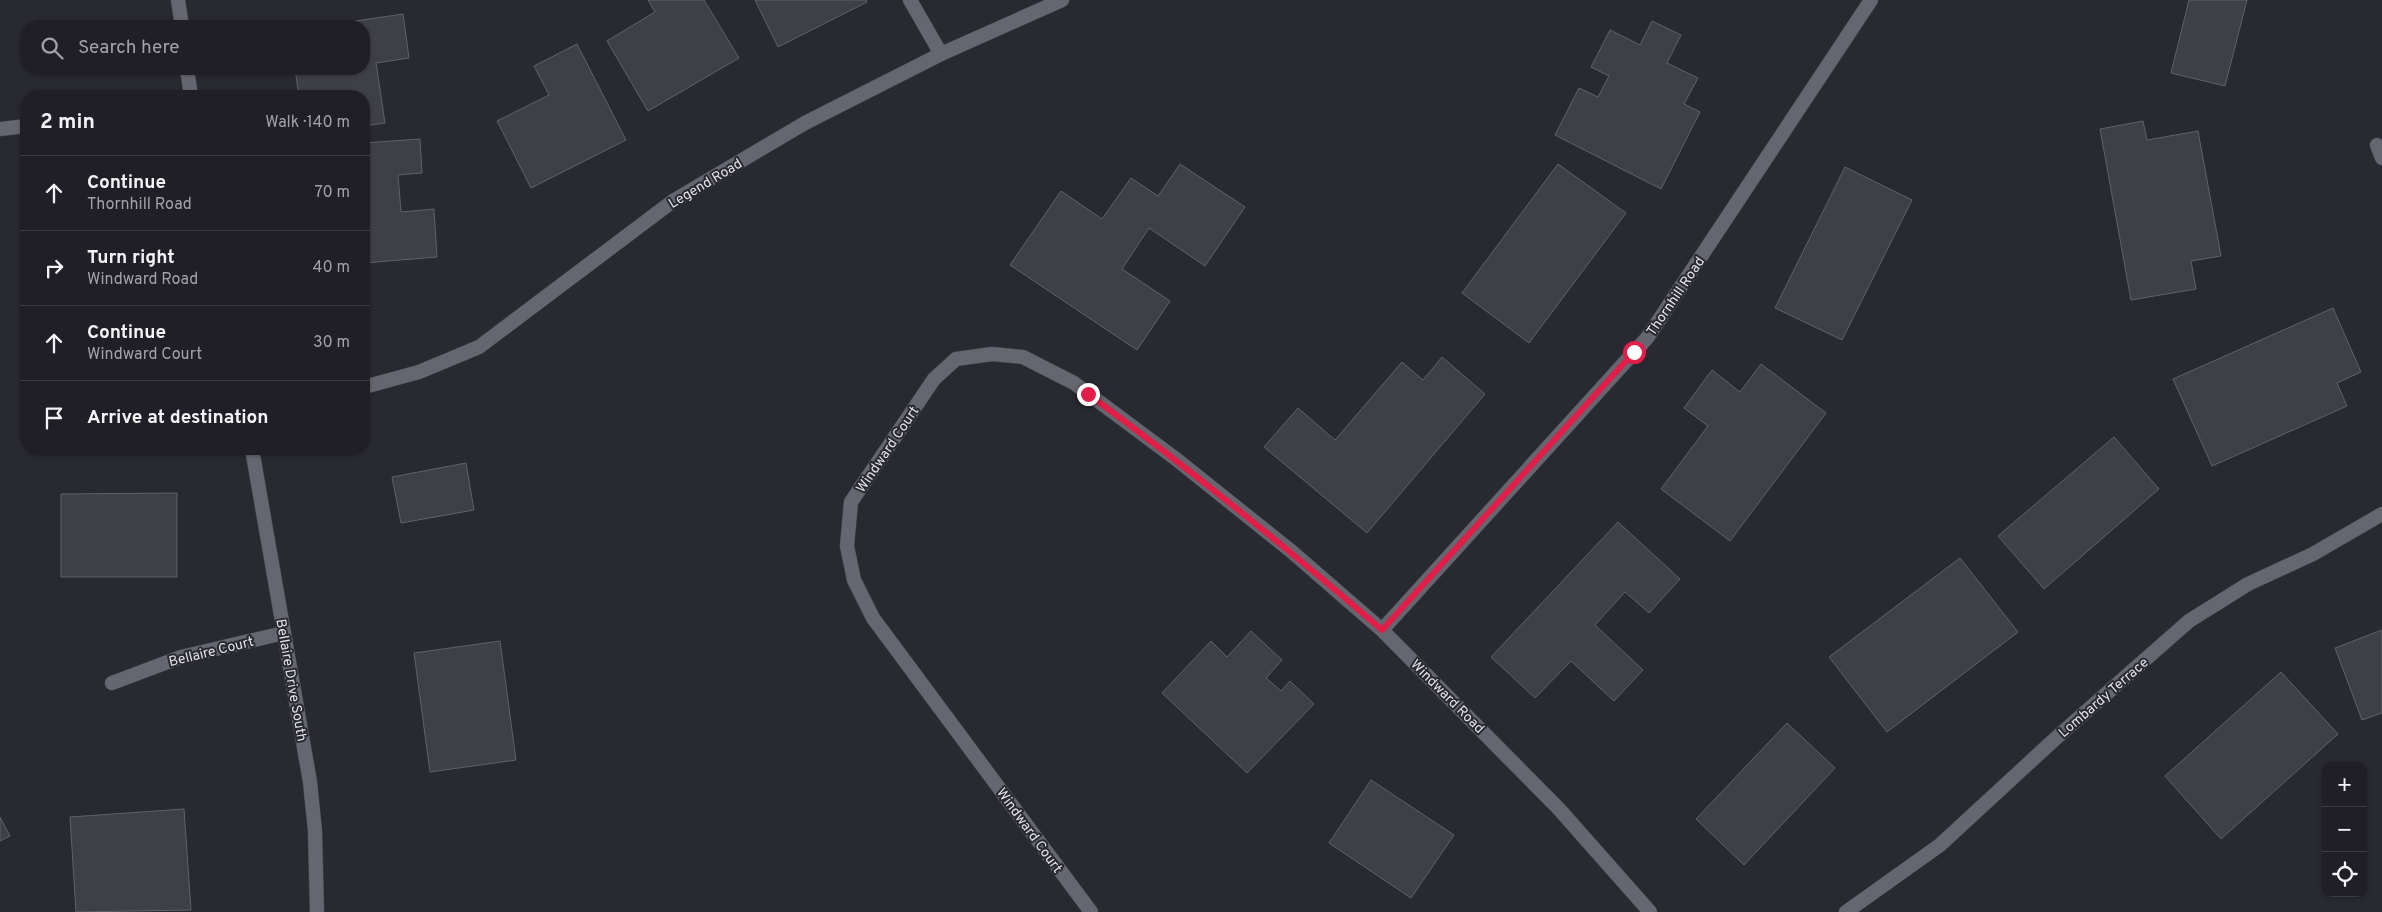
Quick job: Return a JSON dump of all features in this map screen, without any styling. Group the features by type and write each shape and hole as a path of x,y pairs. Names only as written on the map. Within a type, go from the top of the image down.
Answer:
{"street":[{"path":"178,0 181,20"},
{"path":"910,0 941,54"},
{"name":"Legend Road","path":"370,385 419,372 479,347 673,201 805,123 941,54 1062,0"},
{"name":"Thornhill Road","path":"1382,630 1647,338 1871,0"},
{"path":"188,75 190,90"},
{"path":"0,129 20,127"},
{"name":"Windward Court","path":"1091,912 873,618 854,580 847,546 851,502 934,379 956,359 992,354 1023,357 1074,383 1176,459 1227,500"},
{"name":"Bellaire Drive South","path":"253,455 310,782 315,831 317,912"},
{"name":"Windward Road","path":"1227,500 1291,551 1382,630 1559,809 1650,912"},
{"name":"Lombardy Terrace","path":"1846,912 1940,845 2056,738 2189,621 2248,584 2313,554 2382,514"},
{"name":"Bellaire Court","path":"112,683 181,657 284,633"}],"building":[{"path":"648,0 704,0 739,58 648,111 607,41 655,12"},
{"path":"755,0 866,0 867,2 778,47"},
{"path":"2189,0 2247,0 2225,86 2171,73"},
{"path":"403,14 409,58 376,63 385,123 370,125 370,90 298,90 296,75 370,75 370,20 362,20"},
{"path":"1652,21 1681,35 1667,63 1698,78 1684,104 1700,112 1661,189 1555,135 1579,88 1598,97 1609,76 1591,67 1610,30 1640,45"},
{"path":"577,44 626,140 531,188 497,121 549,95 534,66"},
{"path":"2143,121 2147,140 2198,131 2221,256 2191,261 2196,289 2131,300 2100,129"},
{"path":"420,139 422,173 398,175 401,212 434,209 437,257 370,263 370,143"},
{"path":"1180,164 1245,207 1205,266 1149,228 1122,269 1170,301 1137,350 1010,265 1061,191 1102,219 1131,178 1158,196"},
{"path":"1558,164 1626,213 1529,343 1462,293"},
{"path":"1845,167 1912,200 1842,340 1775,308"},
{"path":"2333,308 2361,372 2337,383 2347,406 2212,466 2173,379"},
{"path":"1442,357 1485,394 1367,533 1264,447 1298,408 1335,440 1402,362 1423,380"},
{"path":"1761,364 1826,413 1730,541 1661,489 1708,426 1684,408 1712,370 1740,392"},
{"path":"2114,437 2159,489 2044,589 1998,536"},
{"path":"466,463 474,510 401,523 392,477"},
{"path":"177,493 177,577 61,577 61,494"},
{"path":"1618,522 1680,579 1649,613 1625,592 1595,625 1643,670 1614,701 1571,661 1535,698 1491,657"},
{"path":"1960,558 2018,632 1887,732 1829,657"},
{"path":"2382,630 2382,713 2362,720 2335,648"},
{"path":"1251,631 1282,660 1266,678 1281,691 1290,681 1314,704 1247,773 1162,693 1211,641 1227,657"},
{"path":"500,641 516,760 430,772 414,653"},
{"path":"2281,672 2338,734 2221,839 2165,776"},
{"path":"1787,723 1835,768 1744,865 1696,819"},
{"path":"1371,780 1454,835 1411,898 1329,843"},
{"path":"184,809 191,910 76,912 70,817"},
{"path":"0,817 10,836 0,841"}],"route":[{"path":"1088,394 1176,459 1291,551 1382,630 1634,352"}]}
